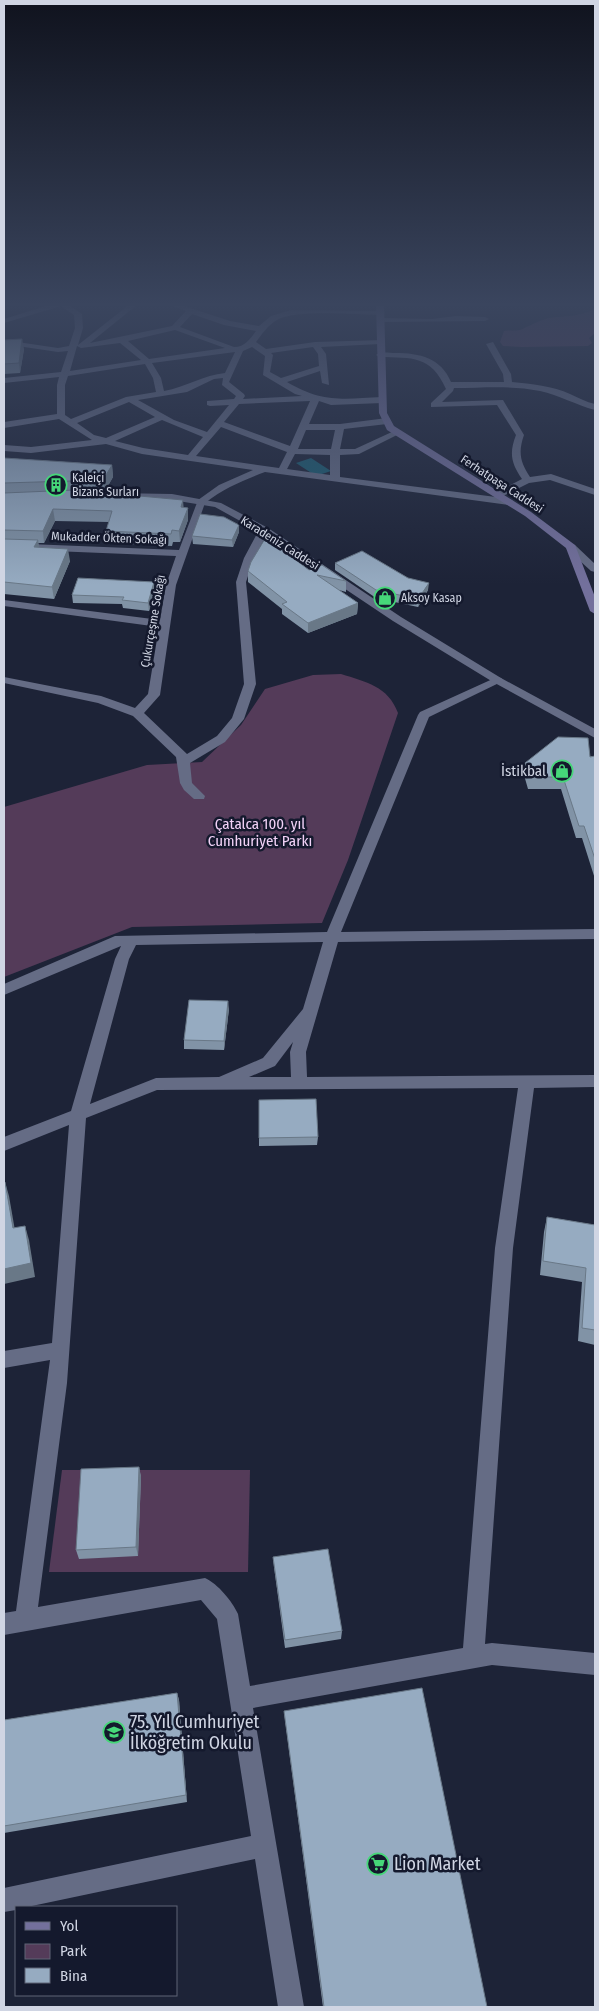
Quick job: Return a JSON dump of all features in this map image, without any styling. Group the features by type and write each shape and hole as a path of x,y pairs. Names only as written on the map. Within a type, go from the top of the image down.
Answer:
{"main road":[{"name":"Ferhatpaşa Caddesi","path":"382,400 383,413 390,428 528,514 570,547"},
{"path":"570,547 595,611"}],"street":[{"path":"61,398 61,416"},
{"path":"70,422 136,398"},
{"path":"190,458 239,398"},
{"path":"283,468 294,451 302,427 316,398"},
{"path":"210,403 316,398 331,402 382,400"},
{"path":"441,398 434,405 500,402 520,435 515,449 515,462 527,480"},
{"path":"571,398 595,408"},
{"path":"129,399 171,422 209,436"},
{"path":"202,399 228,412"},
{"path":"4,425 61,416 91,436 142,451 265,469 283,468 335,479 509,502"},
{"path":"4,448 30,450 106,441 162,417"},
{"path":"219,422 294,451 356,452 397,433"},
{"path":"302,427 340,427 387,422"},
{"path":"335,479 334,453 340,427"},
{"path":"201,502 212,493 237,479 265,469"},
{"path":"498,495 527,480 551,477 595,492"},
{"name":"Karadeniz Caddesi","path":"100,496 128,495 172,498 218,505 264,530 397,619 497,680 595,734"},
{"name":"Çukurçeşme Sokağı","path":"137,713 154,695 171,585 201,502"},
{"path":"184,761 221,739 238,719 250,684 241,582 249,558 264,530"},
{"name":"Mukadder Ökten Sokağı","path":"4,546 183,554"},
{"path":"570,547 595,569"},
{"path":"4,603 165,624"},
{"path":"4,680 101,700 137,713 178,751 184,761 184,780 191,792 199,796"},
{"path":"300,1083 298,1052 332,937 424,715 497,680"},
{"name":"Karadeniz Caddesi","path":"551,709 590,722 595,721"},
{"path":"4,990 115,941 595,934"},
{"path":"26,1619 58,1382 78,1116 122,959 131,940"},
{"path":"218,1084 268,1062 312,1006"},
{"path":"4,1144 156,1084 595,1081"},
{"path":"473,1657 504,1248 527,1082"},
{"path":"4,1359 61,1350"},
{"path":"4,1624 205,1589 228,1614 291,2007"},
{"path":"241,1699 492,1654 595,1664"},
{"path":"4,1900 265,1845"}],"green space":[{"name":"Çatalca 100. yıl Cumhuriyet Parkı","path":"341,674 375,686 394,704 398,713 348,860 322,923 132,927 4,977 4,807 147,765 202,762 241,725 265,689 313,675"},
{"path":"62,1470 250,1470 248,1572 49,1572"}],"water":[{"path":"311,458 331,471 316,476 296,463"}],"building":[{"path":"4,458 112,465 103,480 4,483"},
{"path":"98,489 96,492 183,500 181,507 188,508 179,531 172,530 171,534 106,531 112,511 53,509 43,531 4,530 4,493"},
{"path":"200,514 224,517 239,525 232,540 192,536"},
{"path":"266,537 309,570 322,565 346,581 317,575 358,603 308,623 282,604 287,602 248,571 251,562"},
{"path":"4,539 38,540 34,547 68,549 52,587 4,582"},
{"path":"362,551 408,578 429,583 418,599 376,590 335,563"},
{"path":"78,578 154,582 148,603 122,600 124,597 72,595"},
{"path":"558,737 588,738 590,757 595,756 595,859 584,826 579,826 563,777 530,777 525,763"},
{"path":"189,1000 228,1001 224,1041 184,1040"},
{"path":"316,1099 318,1137 259,1138 259,1100"},
{"path":"4,1182 13,1228 25,1226 31,1263 4,1269"},
{"path":"547,1217 595,1225 595,1330 582,1328 586,1268 543,1261"},
{"path":"139,1467 136,1547 76,1550 81,1469"},
{"path":"328,1549 342,1631 285,1640 273,1557"},
{"name":"Lion Market","path":"422,1688 487,2007 324,2007 284,1711"},
{"path":"177,1693 186,1795 4,1826 4,1720"}],"place":[{"name":"Kaleiçi Bizans Surları","path":"56,485"},
{"name":"Aksoy Kasap","path":"385,598"},
{"name":"İstikbal","path":"562,771"},
{"name":"75. Yıl Cumhuriyet İlköğretim Okulu","path":"114,1732"},
{"name":"Lion Market","path":"378,1864"}]}
